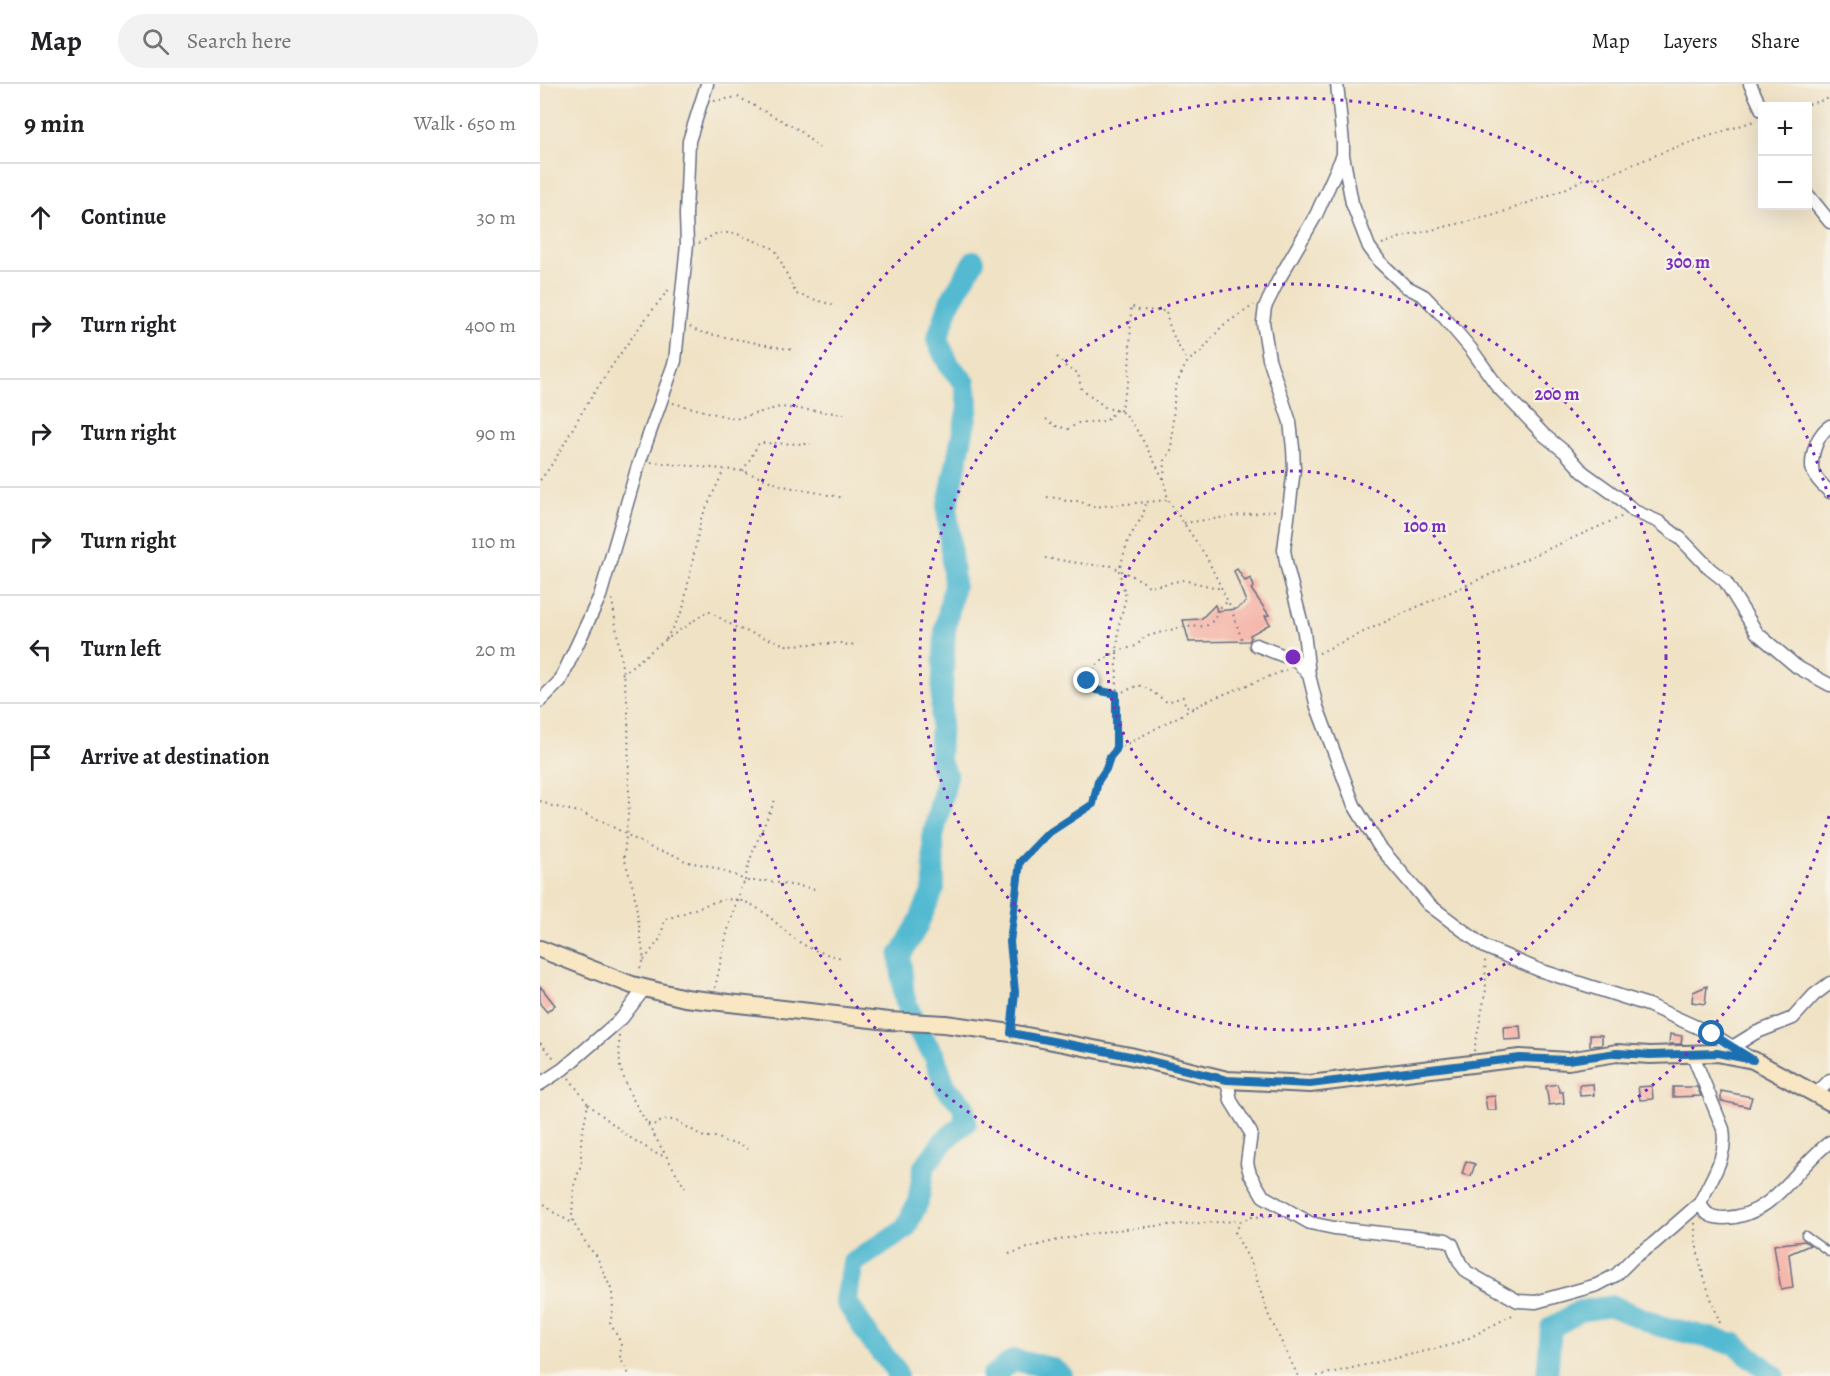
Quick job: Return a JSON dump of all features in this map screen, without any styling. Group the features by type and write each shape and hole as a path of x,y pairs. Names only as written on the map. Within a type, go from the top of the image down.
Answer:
{"street":[{"path":"540,701 560,681 600,596 640,460 675,361 682,271 687,244 689,141 707,84"},
{"path":"1337,84 1343,155 1352,203 1370,247 1380,262 1405,286 1424,296 1472,350 1498,387 1583,472 1623,500 1634,512 1659,522 1681,539 1725,581 1757,633 1797,666 1830,685"},
{"path":"1750,84 1758,102"},
{"path":"1343,155 1316,215 1265,307 1263,322 1265,342 1274,378 1290,422 1294,469 1284,550 1287,567 1304,632 1306,667 1328,739 1354,805 1366,827 1428,904 1485,947 1539,970 1648,1005 1712,1034 1753,1060 1823,1098 1830,1080"},
{"path":"1812,200 1830,222"},
{"path":"1830,426 1818,439 1811,465 1817,480 1830,492"},
{"path":"1256,645 1286,655 1306,667"},
{"path":"540,950 638,987 711,1002 945,1024 1011,1033 1130,1056 1227,1080 1310,1084 1474,1062 1520,1058 1568,1060 1617,1053 1650,1055 1717,1053 1753,1060"},
{"path":"1734,1046 1755,1033 1793,1018 1814,995 1830,983"},
{"path":"540,1084 563,1069 622,1018 638,987"},
{"path":"1227,1080 1231,1101 1251,1133 1247,1163 1250,1174 1263,1196 1310,1223 1334,1228 1446,1240 1452,1244 1460,1263 1467,1272 1518,1301 1536,1302 1597,1285 1616,1275 1634,1257 1653,1244 1700,1203 1724,1153 1726,1142 1692,1053"},
{"path":"1700,1203 1704,1211 1714,1218 1732,1218 1765,1206 1830,1142"}],"lane":[{"path":"1805,1235 1830,1253"}],"path":[{"path":"702,103 738,97 799,129 819,148"},
{"path":"1812,103 1830,98"},
{"path":"1370,247 1496,215 1563,190 1582,180 1604,177 1668,150 1758,119"},
{"path":"687,244 702,243 717,232 735,233 775,249 796,294 836,306"},
{"path":"540,480 551,467 584,409 625,347 682,271"},
{"path":"1164,480 1166,460 1171,451 1175,388 1188,361 1201,352 1222,326 1255,305 1265,307"},
{"path":"1120,411 1129,373 1131,306 1139,310 1166,311 1168,324 1181,352 1188,361"},
{"path":"678,319 699,332 793,350"},
{"path":"1057,357 1067,368 1078,373 1081,388 1106,408 1120,411 1127,416 1164,480 1168,500 1206,556 1228,601 1242,641 1248,647 1256,645"},
{"path":"661,400 735,419 780,407 844,414"},
{"path":"1046,419 1056,426 1069,429 1078,423 1106,421 1116,410"},
{"path":"743,471 759,443 812,444"},
{"path":"640,460 743,471 783,486 844,498"},
{"path":"664,641 683,609 701,519 725,470"},
{"path":"1047,497 1079,501 1093,507 1168,500"},
{"path":"1116,750 1117,651 1119,625 1126,597 1119,571 1128,540 1143,515 1146,503"},
{"path":"1184,523 1290,509"},
{"path":"1011,1033 1015,992 1010,942 1020,862 1047,834 1093,804 1098,781 1116,750 1209,700 1286,670 1306,667 1419,606 1634,512"},
{"path":"1045,558 1098,567 1110,565 1119,571 1136,576 1150,587 1183,580 1222,589"},
{"path":"611,593 628,708 629,804 624,857 634,891 644,960 638,987"},
{"path":"1194,708 1186,707 1183,697 1167,702 1138,685 1116,694 1096,690 1087,681 1096,665 1117,651 1136,646 1145,637 1162,632 1182,627 1206,626 1214,620 1217,610 1228,601"},
{"path":"622,674 664,641 708,611 737,628 786,645 857,644"},
{"path":"711,1002 727,933 746,881 748,861 776,797"},
{"path":"540,801 602,821 655,850 674,855 687,862 706,865 746,881 766,881 816,889"},
{"path":"644,960 660,939 665,920 723,900 738,900 751,905 779,923 806,946 842,958"},
{"path":"1474,1062 1474,1047 1486,990 1485,947"},
{"path":"622,1018 619,1039 620,1068 631,1096 685,1188"},
{"path":"540,1044 563,1069 588,1104 629,1137 660,1156 666,1153"},
{"path":"588,1104 581,1140 581,1164 574,1186 572,1216 574,1224 596,1255 612,1291 613,1309 610,1323 621,1343 620,1358 630,1376"},
{"path":"648,1124 653,1125 667,1119 677,1121 704,1137 718,1137 724,1142 741,1144 749,1150"},
{"path":"540,1200 552,1212 574,1224"},
{"path":"1700,1203 1695,1220 1695,1242 1702,1273 1721,1326"},
{"path":"1009,1254 1075,1236 1161,1225 1241,1221 1252,1217 1274,1216"},
{"path":"1241,1221 1235,1233 1252,1265 1268,1314 1298,1376"},
{"path":"1317,1376 1448,1346 1469,1338 1536,1302"}],"building":[{"path":"1237,569 1245,581 1251,578 1254,587 1251,589 1269,615 1265,616 1270,624 1250,635 1249,641 1189,642 1183,620 1201,619 1215,605 1217,611 1236,609 1246,602 1234,571"},
{"path":"540,986 555,1005 547,1012 540,1004"},
{"path":"1707,986 1705,1004 1692,1002 1693,992"},
{"path":"1520,1026 1521,1039 1504,1040 1503,1027"},
{"path":"1670,1034 1682,1036 1681,1044 1669,1044"},
{"path":"1590,1035 1602,1035 1602,1045 1590,1046"},
{"path":"1557,1084 1560,1092 1563,1092 1564,1103 1549,1105 1546,1086"},
{"path":"1593,1084 1594,1095 1580,1096 1579,1085"},
{"path":"1652,1086 1653,1099 1640,1100 1638,1087"},
{"path":"1673,1087 1697,1087 1701,1096 1673,1097"},
{"path":"1721,1091 1752,1097 1749,1107 1721,1101"},
{"path":"1495,1096 1496,1110 1487,1110 1485,1097"},
{"path":"1466,1161 1475,1164 1471,1176 1462,1174"},
{"path":"1804,1241 1810,1245 1789,1254 1793,1288 1781,1290 1774,1245"}],"waterway":[{"path":"912,1018 904,996 900,956 934,888 933,837 947,776 939,761 945,631 954,584 947,509 968,407 965,383 949,365 937,340 950,302 974,261"},
{"path":"897,1376 895,1369 871,1340 846,1301 853,1263 905,1229 918,1202 924,1167 944,1141 966,1122 963,1105 946,1088 934,1055 916,1028"},
{"path":"1547,1376 1551,1328 1580,1311 1612,1306 1660,1326 1735,1344 1774,1376"},
{"path":"992,1376 1014,1360 1051,1368 1062,1376"}],"route":[{"path":"1087,681 1096,690 1116,694 1116,750 1098,781 1093,804 1047,834 1020,862 1010,942 1015,992 1011,1033 1130,1056 1227,1080 1310,1084 1520,1058 1568,1060 1617,1053 1650,1055 1717,1053 1753,1060 1712,1034"}]}
